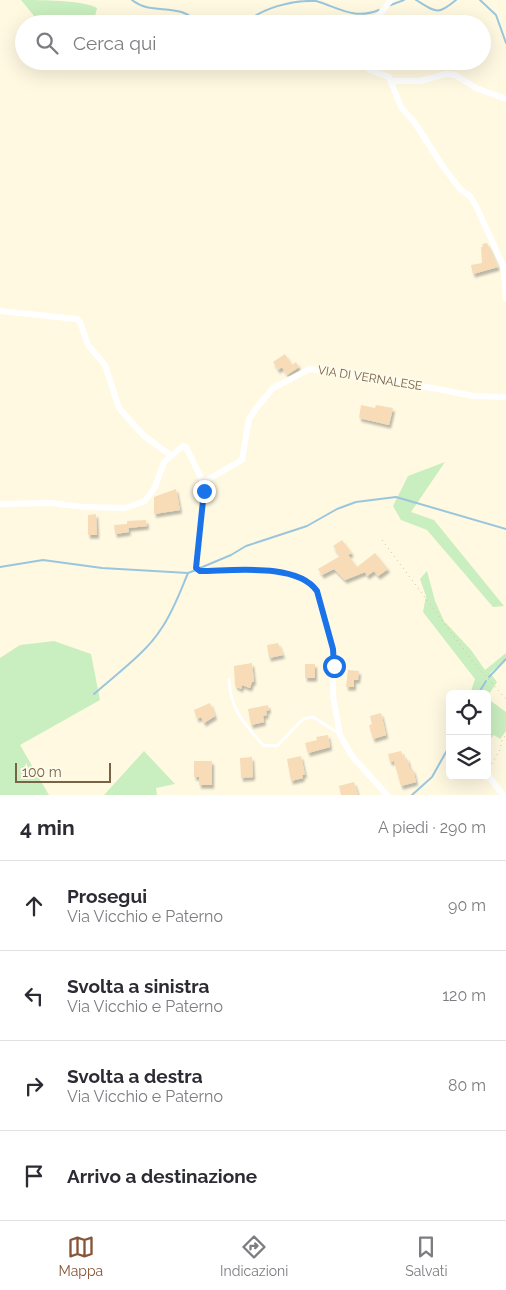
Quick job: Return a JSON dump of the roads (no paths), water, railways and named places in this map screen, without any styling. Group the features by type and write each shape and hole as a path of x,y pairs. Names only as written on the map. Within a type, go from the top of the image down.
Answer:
{"street":[{"path":"379,15 391,0"},
{"path":"370,70 384,74 392,81 401,107 416,123 444,168 462,190 470,196 476,206 503,265 506,299"},
{"path":"392,81 420,81 446,74 456,75 476,88 506,99"},
{"path":"0,311 77,319 80,322 88,345 105,365 119,408 143,435 170,455"},
{"name":"VIA DI VERNALESE","path":"203,482 242,460 249,419 273,388 310,369 386,380 472,396 506,397"},
{"path":"0,504 50,503 71,507 125,508 145,501 155,487 164,462 183,446 186,447 203,482 196,568 200,571 266,570 304,578 312,583 317,591 333,649 333,696 340,735 352,756 387,795"},
{"path":"491,780 503,795"}],"lane":[{"path":"229,680 232,703 238,716 263,745 277,746 303,720 313,717 340,735"}],"waterway":[{"path":"132,0 149,8 175,10 187,15"},
{"path":"388,6 404,0"},
{"path":"416,0 436,10 445,8 456,0"},
{"path":"480,0 496,15 506,43"},
{"path":"257,15 277,6 306,1 316,1 347,12 362,14 379,10"},
{"path":"200,568 231,555 246,546 307,526 337,509 356,502 396,497 506,529"},
{"path":"0,567 43,560 102,568 188,573 196,570"},
{"path":"94,694 139,655 155,638 173,609 188,573"},
{"path":"489,677 506,659"},
{"path":"480,690 486,681"},
{"path":"412,795 432,777 446,752"}]}
